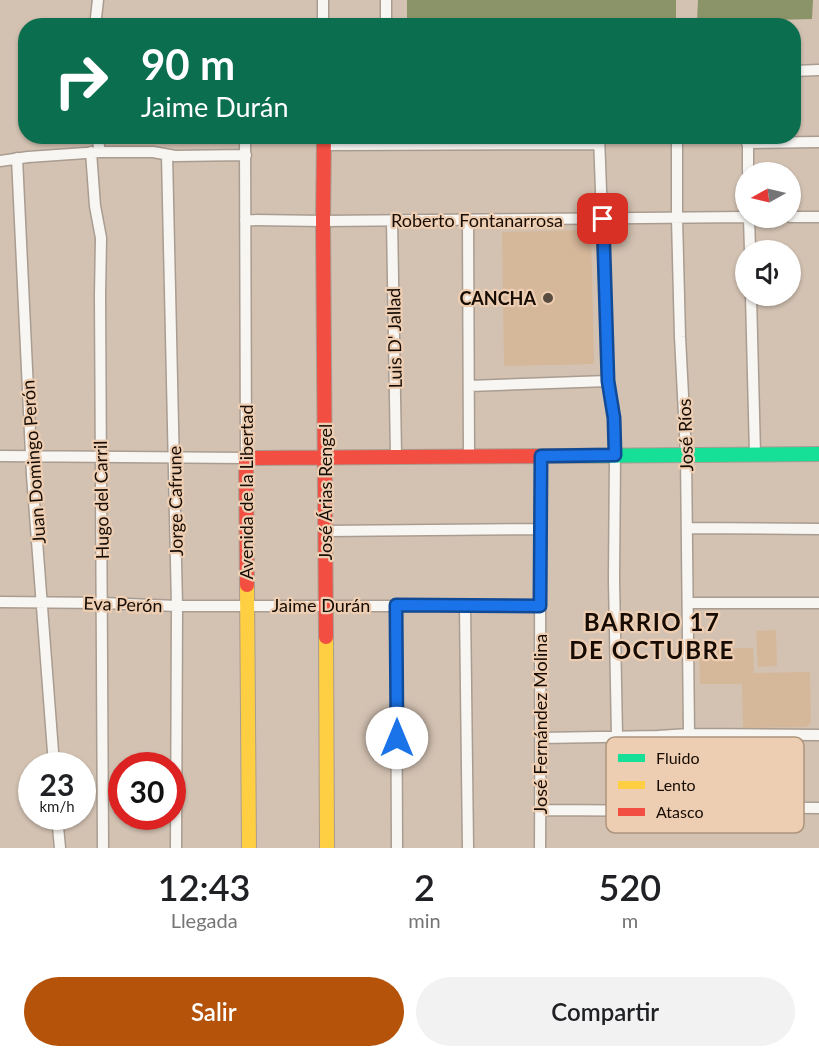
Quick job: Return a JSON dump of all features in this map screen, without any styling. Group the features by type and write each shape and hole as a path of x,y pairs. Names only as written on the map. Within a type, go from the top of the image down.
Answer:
{"street":[{"path":"96,18 98,0"},
{"path":"323,0 323,18"},
{"path":"386,0 386,18"},
{"path":"801,71 819,70"},
{"path":"801,141 819,142"},
{"name":"Hugo del Carril","path":"96,144 95,206 101,238 103,848"},
{"name":"Avenida de la Libertad","path":"245,144 249,848"},
{"name":"José Árias Rengel","path":"324,144 327,848"},
{"path":"599,144 608,381 614,418 616,736"},
{"name":"José Ríos","path":"676,144 680,337 688,528 689,734"},
{"path":"748,144 748,162"},
{"path":"0,161 95,152 246,155"},
{"name":"Jorge Cafrune","path":"167,155 177,606 176,848"},
{"name":"Juan Domingo Perón","path":"17,158 32,457 53,752"},
{"name":"Roberto Fontanarrosa","path":"245,220 735,217"},
{"path":"801,217 819,217"},
{"path":"468,219 469,456"},
{"name":"Luis D' Jallad","path":"392,220 396,456"},
{"path":"751,306 755,454"},
{"path":"469,386 608,381"},
{"path":"0,456 324,458 819,454"},
{"name":"José Fernández Molina","path":"540,848 541,456"},
{"path":"688,528 819,529"},
{"path":"325,531 540,529"},
{"name":"Eva Perón","path":"0,602 177,606 247,605"},
{"path":"688,603 819,603"},
{"name":"Jaime Durán","path":"247,605 540,606"},
{"path":"396,605 397,848"},
{"path":"465,606 468,848"},
{"path":"541,738 689,734 819,735"},
{"path":"804,808 819,808"},
{"path":"540,810 606,811"},
{"path":"58,830 60,848"}],"shaded area":[{"path":"407,0 676,0 676,18 407,18"},
{"path":"698,0 813,0 812,19 697,18"},
{"name":"CANCHA","path":"591,230 594,364 504,366 502,232"},
{"path":"776,630 777,666 758,667 756,631"},
{"path":"753,648 754,673 810,672 811,723 806,727 743,728 742,684 700,684 699,649"}],"traffic: fast":[{"path":"559,456 819,454"}],"traffic: slow":[{"path":"247,585 249,848"},
{"path":"326,637 327,848"}],"traffic: jam":[{"path":"324,144 326,637"},
{"path":"247,585 246,458 559,456"}],"place":[{"name":"CANCHA","path":"548,298"}],"district":[{"name":"BARRIO 17 DE OCTUBRE","path":"652,635"}],"route":[{"path":"397,738 396,605 540,606 541,456 615,455 614,418 608,381 603,219"}]}
